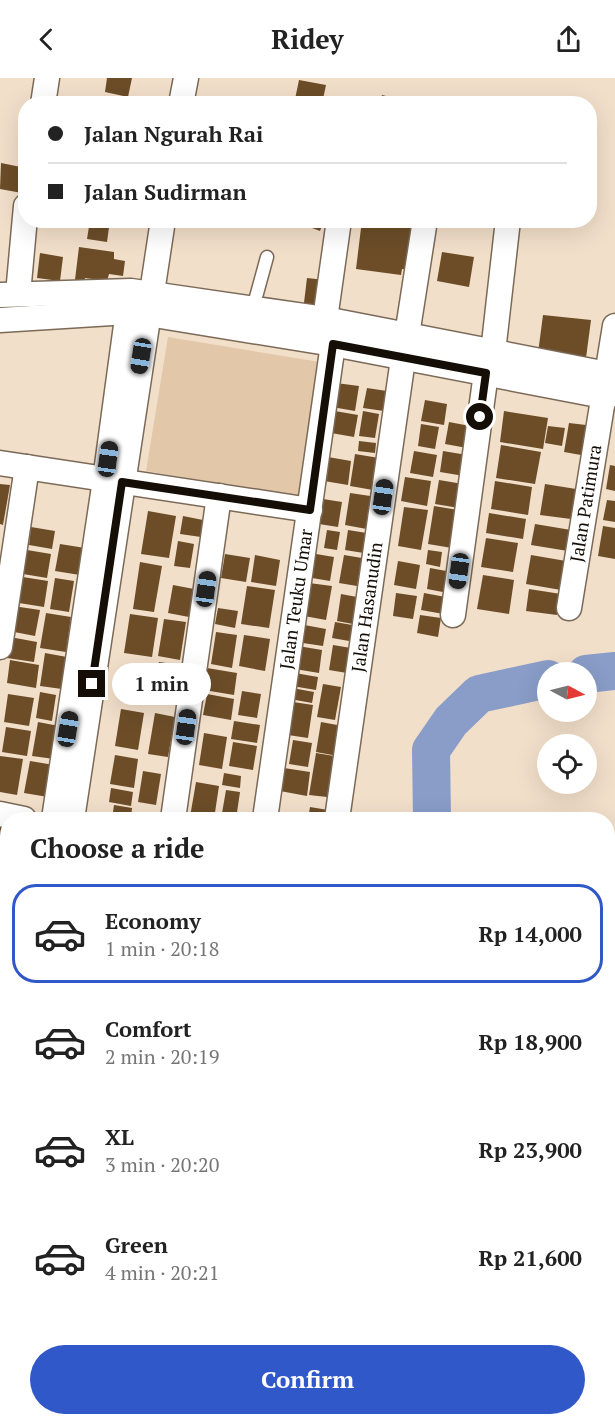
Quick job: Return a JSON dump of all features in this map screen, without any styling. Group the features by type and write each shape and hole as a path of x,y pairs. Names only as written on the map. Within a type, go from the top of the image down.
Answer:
{"street":[{"path":"44,96 47,78"},
{"path":"183,96 186,78"},
{"path":"22,228 9,294 253,308 325,319 407,335 490,362 610,386"},
{"path":"73,812 114,481 140,303 161,228"},
{"path":"325,319 338,228"},
{"path":"407,335 424,228"},
{"path":"453,615 507,228"},
{"path":"0,320 140,303 403,358 490,362"},
{"name":"Jalan Patimura","path":"569,609 610,386 615,326"},
{"name":"Jalan Teuku Umar","path":"266,812 333,344"},
{"name":"Jalan Hasanudin","path":"338,812 403,358"},
{"path":"0,463 310,510"},
{"path":"0,647 27,467"},
{"path":"55,812 114,481"},
{"path":"174,812 219,496"}],"lane":[{"path":"253,308 267,257"}],"shaded area":[{"path":"168,337 320,362 298,496 146,471"}],"building":[{"path":"107,78 132,78 128,96 105,92"},
{"path":"299,80 326,85 324,96 296,96"},
{"path":"1,163 18,166 18,192 0,189"},
{"path":"89,228 109,228 107,242 87,239"},
{"path":"361,228 421,228 416,271 402,269 401,275 356,269"},
{"path":"79,247 114,252 114,259 125,261 123,276 109,274 107,281 85,278 84,289 74,288"},
{"path":"442,252 474,257 469,287 437,281"},
{"path":"40,253 63,257 60,281 37,278"},
{"path":"307,278 325,280 321,313 303,311"},
{"path":"543,315 591,320 586,358 538,353"},
{"path":"336,383 359,386 355,411 332,407"},
{"path":"367,388 387,391 384,411 363,408"},
{"path":"425,400 447,404 444,425 421,421"},
{"path":"335,411 358,415 354,437 331,433"},
{"path":"363,411 379,414 375,438 359,436"},
{"path":"504,411 548,418 543,449 500,442"},
{"path":"449,422 470,426 467,448 445,444"},
{"path":"569,423 586,425 581,455 564,452"},
{"path":"421,424 439,427 435,449 418,446"},
{"path":"548,426 565,428 562,446 545,443"},
{"path":"359,441 376,443 375,453 358,451"},
{"path":"501,445 541,452 535,484 496,478"},
{"path":"414,451 437,455 433,477 410,473"},
{"path":"443,451 467,455 464,476 440,472"},
{"path":"355,454 379,458 373,490 350,486"},
{"path":"328,457 351,461 348,485 324,481"},
{"path":"610,465 615,466 615,491 606,489"},
{"path":"405,477 431,481 427,506 401,501"},
{"path":"439,480 469,485 465,509 435,504"},
{"path":"495,481 532,487 528,515 491,509"},
{"path":"0,484 10,485 3,525 0,524"},
{"path":"545,484 576,489 571,519 540,515"},
{"path":"350,493 377,497 372,530 345,525"},
{"path":"323,499 342,502 338,527 319,524"},
{"path":"607,500 615,501 615,522 603,520"},
{"path":"434,506 458,510 452,548 428,544"},
{"path":"404,507 428,510 421,550 398,546"},
{"path":"148,511 176,516 169,558 141,554"},
{"path":"489,513 526,519 523,539 486,533"},
{"path":"183,516 203,520 201,537 180,534"},
{"path":"535,524 571,530 568,551 531,545"},
{"path":"603,526 615,528 615,559 598,556"},
{"path":"31,527 55,531 52,549 29,545"},
{"path":"327,530 340,532 337,550 324,548"},
{"path":"348,530 373,534 370,554 345,550"},
{"path":"486,538 518,543 513,572 481,567"},
{"path":"178,541 194,544 190,568 174,566"},
{"path":"60,544 85,548 80,575 55,571"},
{"path":"27,550 51,554 47,578 23,574"},
{"path":"428,550 442,552 440,567 426,564"},
{"path":"310,553 334,557 330,581 306,577"},
{"path":"225,554 250,558 246,582 221,578"},
{"path":"255,555 280,560 276,586 251,582"},
{"path":"344,555 362,558 357,586 339,583"},
{"path":"531,555 566,561 561,590 526,584"},
{"path":"398,561 420,565 416,589 394,585"},
{"path":"140,562 162,566 154,612 133,609"},
{"path":"430,568 452,572 448,593 427,589"},
{"path":"483,575 514,580 509,614 477,609"},
{"path":"23,577 48,581 44,607 19,603"},
{"path":"55,578 74,581 69,612 50,609"},
{"path":"309,583 332,586 326,620 304,616"},
{"path":"173,585 194,589 189,617 168,613"},
{"path":"247,586 275,590 269,628 241,624"},
{"path":"529,589 561,594 557,615 526,611"},
{"path":"396,593 417,596 413,619 393,616"},
{"path":"424,593 451,598 449,615 421,610"},
{"path":"341,594 357,597 353,624 337,621"},
{"path":"13,606 40,610 35,636 9,631"},
{"path":"218,608 238,611 235,628 215,624"},
{"path":"46,613 71,617 66,652 40,648"},
{"path":"130,614 158,618 152,657 124,653"},
{"path":"420,615 441,618 438,637 417,633"},
{"path":"164,619 186,622 180,660 158,656"},
{"path":"335,622 358,626 355,642 332,638"},
{"path":"299,624 326,629 323,646 296,642"},
{"path":"216,632 237,635 232,668 211,664"},
{"path":"244,635 270,639 265,671 239,666"},
{"path":"10,637 37,642 34,662 7,658"},
{"path":"333,645 357,649 353,674 329,670"},
{"path":"298,646 322,650 319,673 295,669"},
{"path":"45,653 67,657 62,689 40,686"},
{"path":"10,660 39,665 36,688 7,683"},
{"path":"159,662 179,665 173,704 152,701"},
{"path":"207,668 237,673 234,695 204,690"},
{"path":"295,673 318,677 316,690 292,686"},
{"path":"125,676 149,680 145,703 121,699"},
{"path":"323,684 341,687 335,720 317,717"},
{"path":"292,688 314,692 312,703 290,699"},
{"path":"242,691 261,694 257,718 238,715"},
{"path":"40,692 56,695 52,721 36,718"},
{"path":"8,694 34,698 29,726 4,722"},
{"path":"207,694 234,699 231,720 203,715"},
{"path":"293,702 313,705 308,738 288,735"},
{"path":"121,709 144,713 138,750 115,746"},
{"path":"155,713 175,717 168,757 148,754"},
{"path":"234,721 260,725 257,743 231,739"},
{"path":"38,722 59,726 54,759 32,756"},
{"path":"321,722 348,727 343,757 316,752"},
{"path":"6,727 31,731 27,756 2,752"},
{"path":"204,733 227,737 222,769 199,765"},
{"path":"293,740 312,743 308,767 289,764"},
{"path":"233,742 257,746 253,770 229,766"},
{"path":"316,753 334,756 327,797 309,795"},
{"path":"115,755 138,759 134,788 110,784"},
{"path":"0,756 23,759 17,795 0,792"},
{"path":"30,761 54,765 48,797 24,793"},
{"path":"284,768 310,772 307,796 280,791"},
{"path":"143,771 161,774 156,805 138,802"},
{"path":"224,773 241,776 240,788 222,785"},
{"path":"196,782 219,786 215,812 191,812"},
{"path":"111,788 133,792 131,806 109,802"},
{"path":"226,790 240,792 237,812 222,812"},
{"path":"114,805 132,808 132,812 113,812"},
{"path":"310,807 334,811 334,812 309,812"}],"waterway":[{"path":"597,673 615,671"},
{"path":"432,812 431,750 451,721 479,694 537,681"}],"route":[{"path":"92,684 122,482 310,510 333,344 486,373 480,417"}]}
